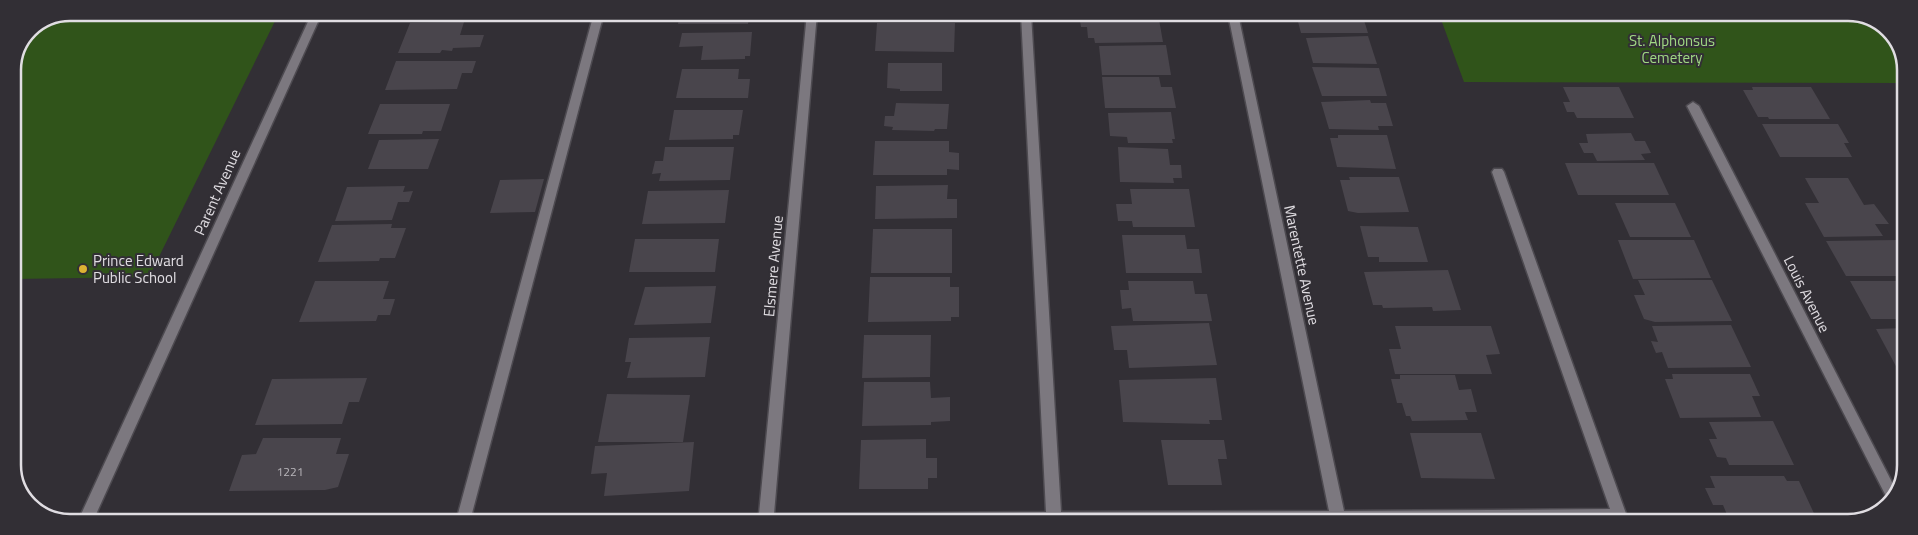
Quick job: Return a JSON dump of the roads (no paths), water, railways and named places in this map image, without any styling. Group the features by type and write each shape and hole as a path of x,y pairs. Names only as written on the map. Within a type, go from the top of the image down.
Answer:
{"street":[{"name":"Parent Avenue","path":"88,514 312,21"},
{"path":"465,514 597,21"},
{"name":"Elsmere Avenue","path":"767,514 811,21"},
{"path":"1026,21 1054,514"},
{"name":"Marentette Avenue","path":"1234,21 1338,514"},
{"name":"Louis Avenue","path":"1693,106 1889,490"},
{"path":"1498,172 1619,514"}],"place":[{"name":"Prince Edward Public School","path":"83,269"}],"park label":[{"name":"St. Alphonsus Cemetery","path":"1672,48"}]}
